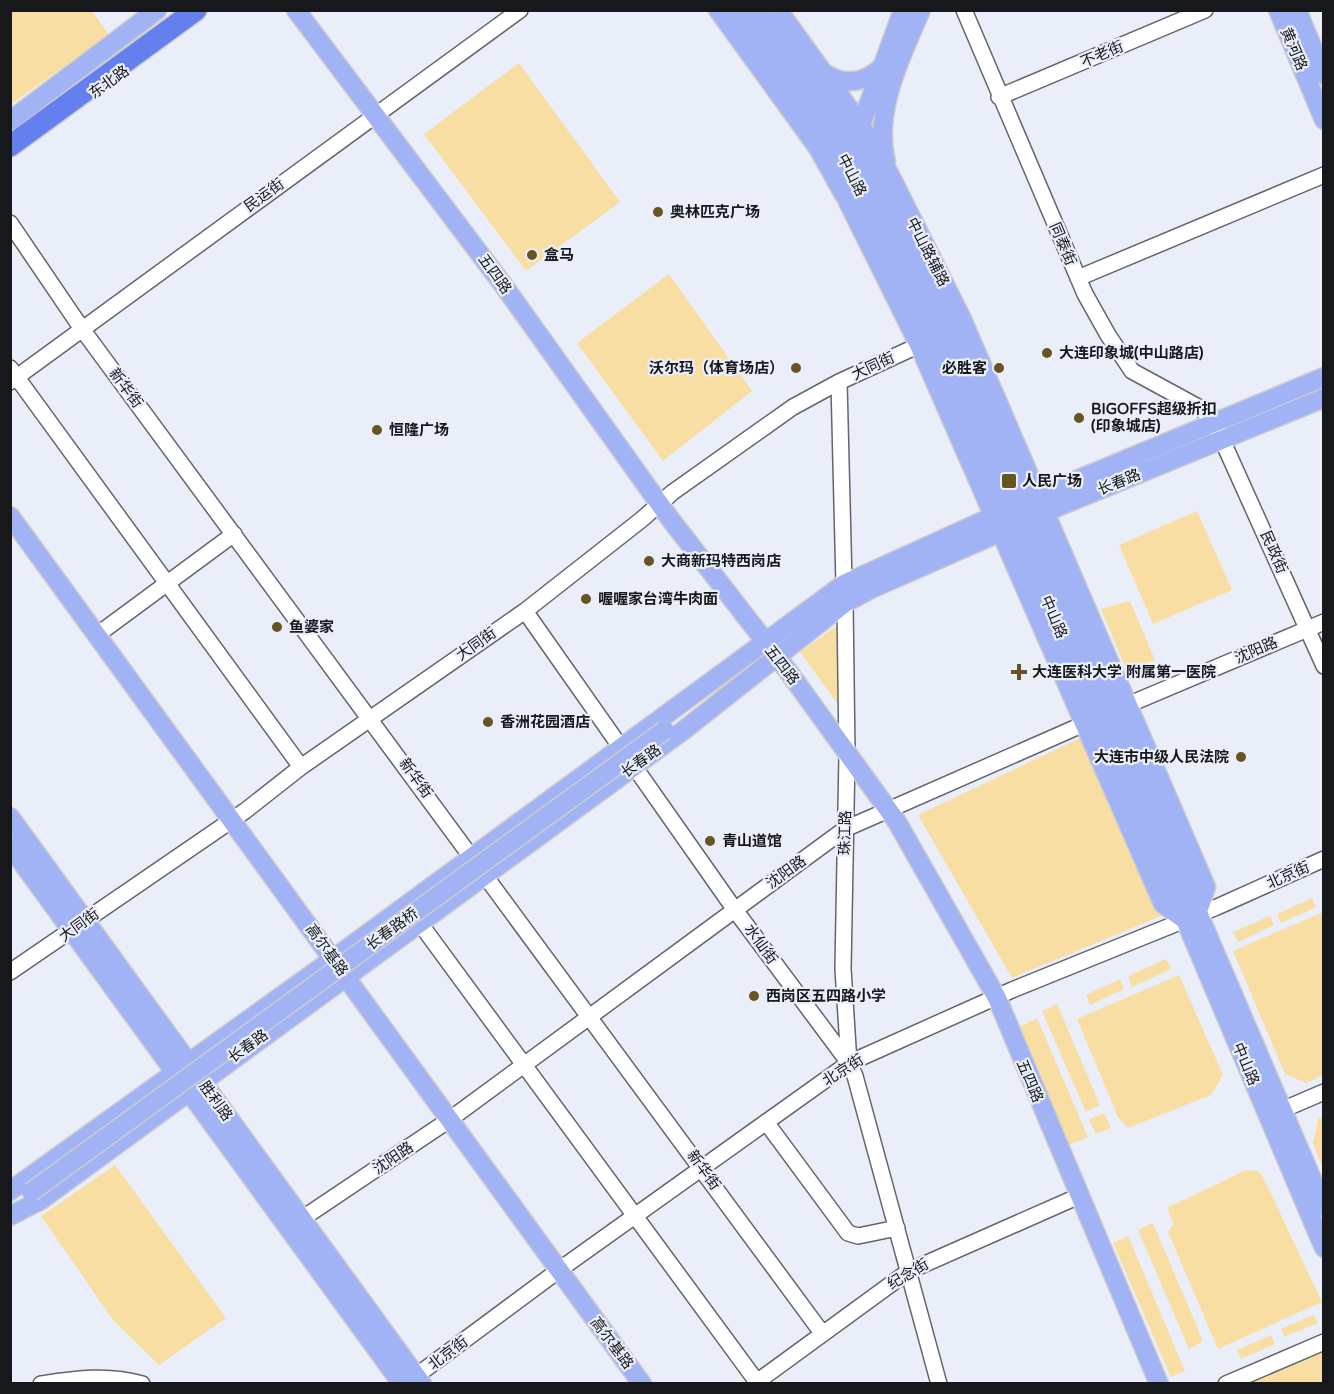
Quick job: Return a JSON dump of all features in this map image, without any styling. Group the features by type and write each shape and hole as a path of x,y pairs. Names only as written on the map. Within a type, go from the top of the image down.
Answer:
{"highway":[{"name":"东北路","path":"10,132 177,10"},
{"name":"东北路","path":"10,146 196,10"}],"main road":[{"name":"东北路","path":"10,122 157,10"},
{"name":"东北路","path":"10,154 207,10"},
{"name":"五四路","path":"296,10 504,285 660,504 888,808 997,998 1159,1383"},
{"path":"718,10 818,148 848,202 934,338 985,496 1019,515 1129,704 1206,887 1191,917 1163,904 1098,718 1019,515"},
{"name":"中山路","path":"739,10 832,138 847,164 1019,515 1098,718 1191,917 1323,1248"},
{"name":"中山路","path":"756,10 813,87 872,176 934,338"},
{"name":"中山路辅路","path":"778,10 861,125 890,175 968,331 1029,476 1019,515"},
{"path":"848,202 847,164 903,10"},
{"path":"890,175 884,153 884,108 921,10"},
{"name":"黄河路","path":"1278,10 1323,120"},
{"name":"黄河路","path":"1297,10 1323,75"},
{"path":"823,72 833,79 854,81 873,75 882,67"},
{"path":"813,87 861,125"},
{"name":"长春路","path":"10,1191 702,690 871,589 1214,422 1323,377"},
{"name":"长春路","path":"10,1216 40,1200 713,706 770,650 844,584 1323,399"},
{"name":"高尔基路","path":"10,516 642,1383"},
{"path":"665,730 702,690"},
{"path":"665,730 713,706"},
{"name":"长春路桥","path":"10,1204 31,1192 665,730"},
{"name":"胜利路","path":"10,817 80,925 413,1381"},
{"name":"胜利路","path":"10,846 80,925"},
{"name":"中山路","path":"1191,917 1206,934 1323,1207"},
{"name":"胜利路","path":"195,1085 303,1218 413,1381"}],"street":[{"name":"不老街","path":"999,97 1205,10"},
{"name":"民运街","path":"13,376 517,11"},
{"name":"同泰街","path":"963,14 1078,278 1108,336 1132,371 1200,408 1214,422 1224,438"},
{"path":"1078,278 1323,174"},
{"name":"新华街","path":"10,223 82,328 590,1014 822,1333"},
{"name":"大同街","path":"10,972 232,820 371,717 525,611 660,504 794,407 839,382 934,338"},
{"path":"13,376 168,582 302,767"},
{"path":"839,382 844,584"},
{"name":"民政街","path":"1224,438 1323,666"},
{"path":"97,634 234,534"},
{"name":"珠江路","path":"845,603 847,755 843,969 849,1063"},
{"name":"水仙街","path":"525,611 735,910 849,1063 855,1076 939,1383"},
{"name":"沈阳路","path":"303,1218 449,1120 590,1014 845,829 888,808 1323,622"},
{"name":"北京街","path":"413,1381 558,1270 849,1063 997,998 1217,907 1323,859"},
{"path":"1163,904 1163,929"},
{"path":"1206,934 1217,907"},
{"path":"419,922 636,1215 755,1383"},
{"path":"1282,1110 1323,1092"},
{"path":"766,1122 848,1233 858,1236 897,1228"},
{"name":"纪念街","path":"755,1383 909,1271 1079,1196"},
{"path":"1226,1383 1323,1342"},
{"path":"41,1383 91,1377 124,1378 142,1383"}],"shaded area":[{"path":"11,10 92,11 109,35 11,104"},
{"path":"519,63 620,202 526,271 424,134"},
{"path":"669,274 752,391 663,461 577,343"},
{"path":"1197,511 1232,590 1153,624 1119,545"},
{"path":"1130,601 1155,660 1126,669 1101,609"},
{"path":"842,622 842,710 800,652"},
{"path":"1080,738 1161,916 1012,978 918,815"},
{"path":"1312,898 1316,907 1281,923 1277,914"},
{"path":"1323,912 1323,1075 1306,1083 1285,1074 1233,951"},
{"path":"1270,916 1274,925 1238,942 1233,932"},
{"path":"1166,959 1171,969 1132,987 1128,976"},
{"path":"1179,975 1223,1075 1211,1095 1128,1128 1118,1117 1077,1019"},
{"path":"1120,979 1124,989 1090,1005 1086,995"},
{"path":"1057,1004 1100,1105 1086,1112 1042,1011"},
{"path":"1037,1018 1088,1137 1069,1145 1019,1027"},
{"path":"1104,1113 1111,1128 1096,1134 1089,1119"},
{"path":"1323,1117 1323,1169 1313,1143 1318,1119"},
{"path":"115,1165 226,1318 159,1365 113,1320 41,1216"},
{"path":"1246,1170 1258,1171 1263,1177 1322,1302 1218,1349 1168,1232 1174,1224 1167,1208"},
{"path":"1153,1223 1203,1341 1189,1349 1138,1230"},
{"path":"1128,1236 1185,1371 1171,1377 1113,1243"},
{"path":"1313,1315 1318,1323 1284,1337 1281,1329"},
{"path":"1271,1335 1275,1344 1241,1359 1237,1350"},
{"path":"1323,1350 1323,1383 1245,1383"}],"place":[{"name":"奥林匹克广场","path":"658,212"},
{"name":"盒马","path":"532,255"},
{"name":"大连印象城(中山路店)","path":"1047,353"},
{"name":"沃尔玛（体育场店）","path":"796,368"},
{"name":"必胜客","path":"999,368"},
{"name":"BIGOFFS超级折扣 (印象城店)","path":"1079,418"},
{"name":"恒隆广场","path":"377,430"},
{"name":"人民广场","path":"1009,481"},
{"name":"大商新玛特西岗店","path":"649,561"},
{"name":"喔喔家台湾牛肉面","path":"586,599"},
{"name":"鱼婆家","path":"277,627"},
{"name":"大连医科大学 附属第一医院","path":"1019,672"},
{"name":"香洲花园酒店","path":"488,722"},
{"name":"大连市中级人民法院","path":"1241,757"},
{"name":"青山道馆","path":"710,841"},
{"name":"西岗区五四路小学","path":"754,996"}]}
